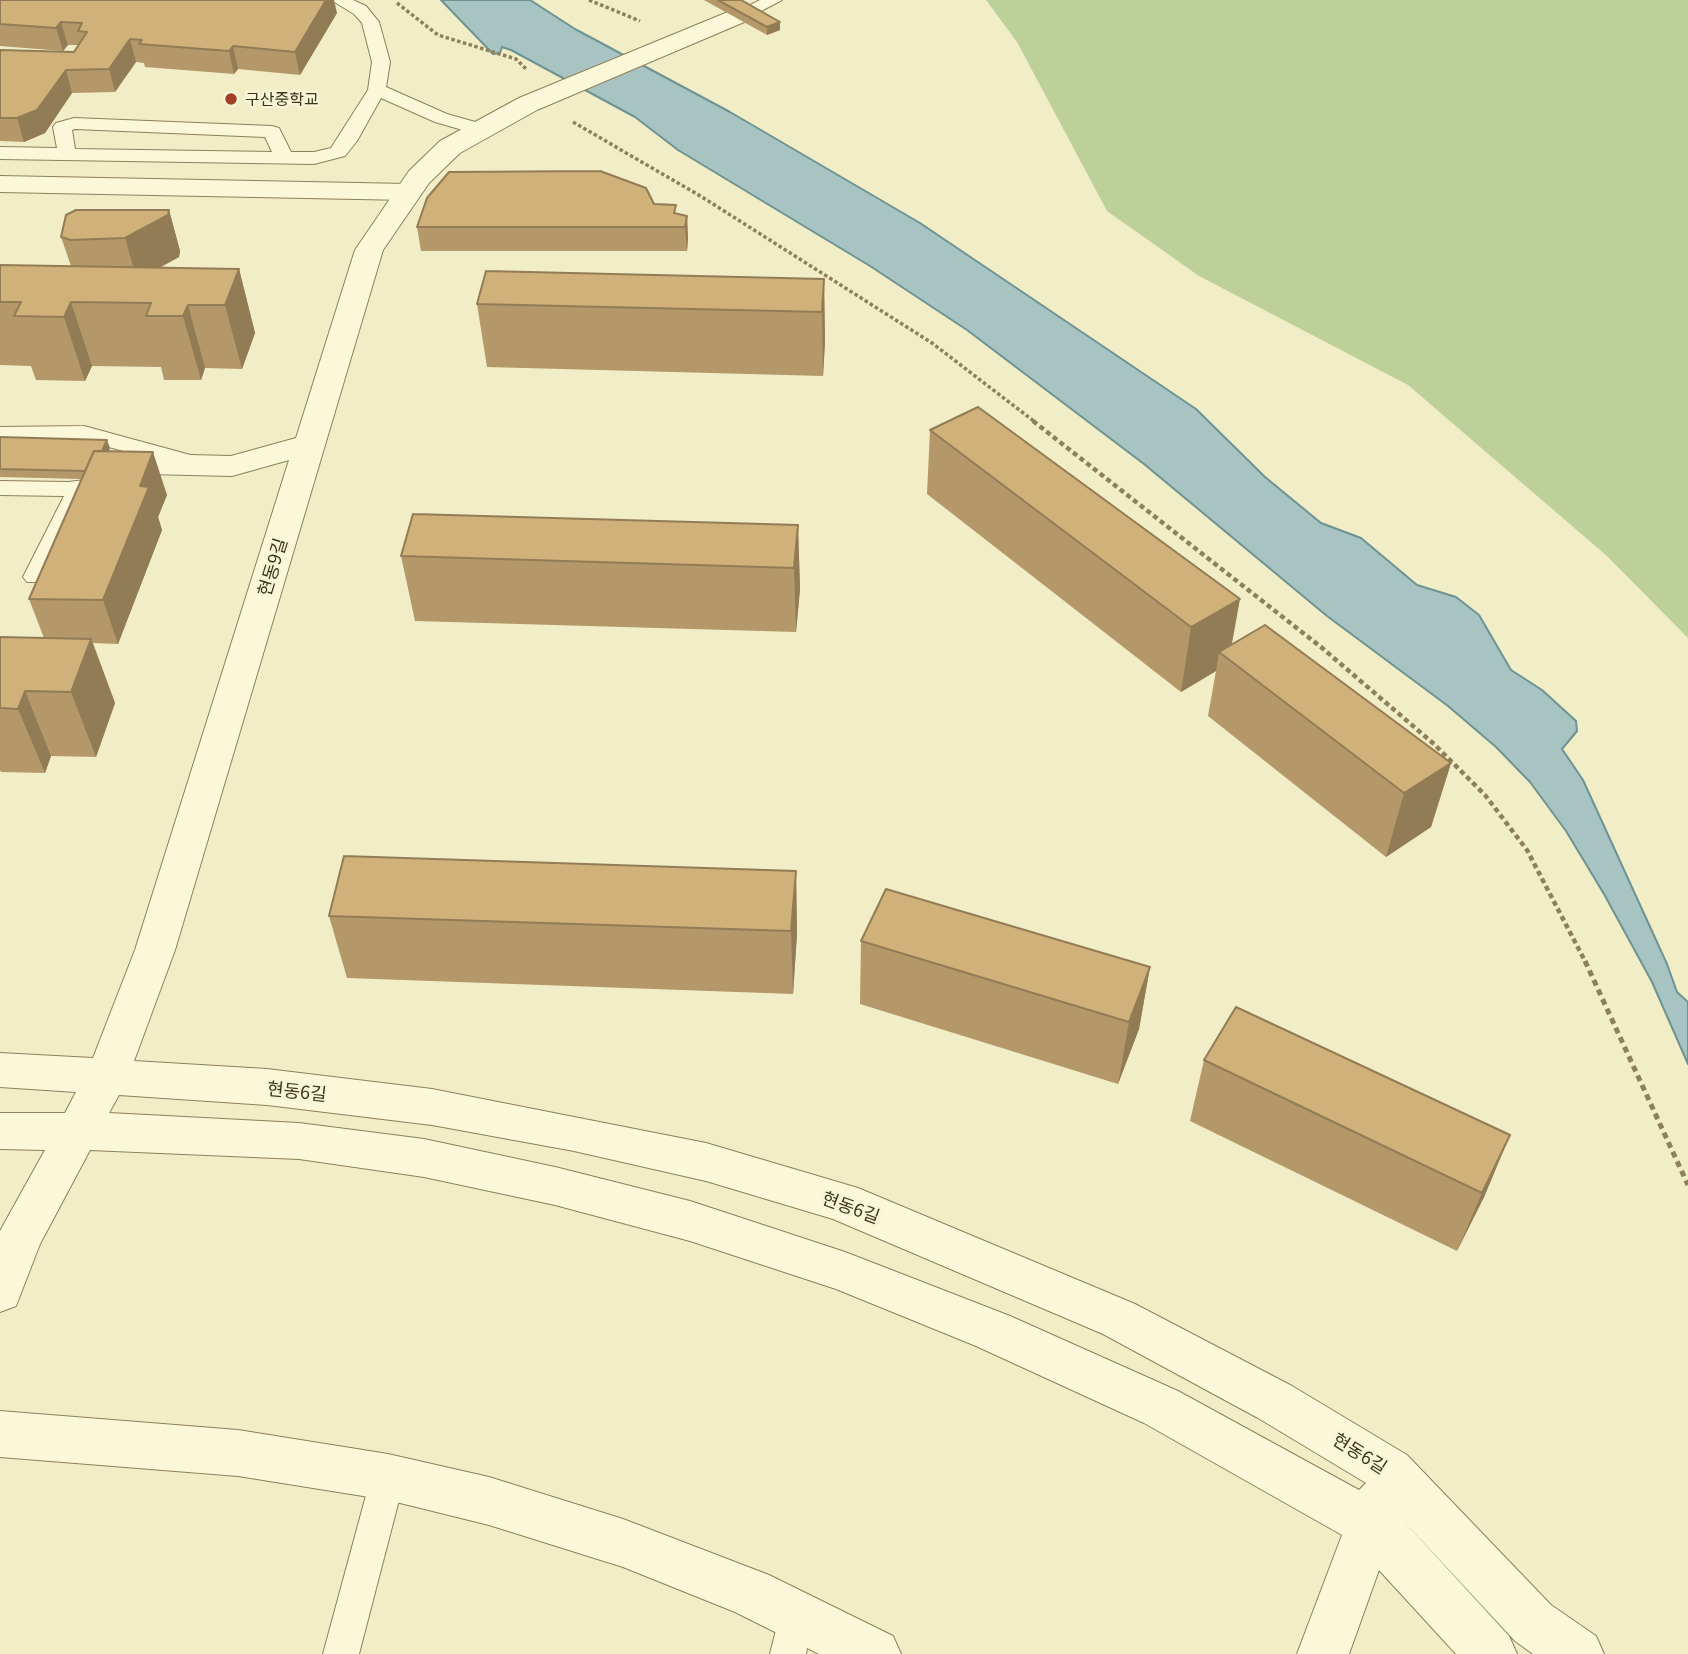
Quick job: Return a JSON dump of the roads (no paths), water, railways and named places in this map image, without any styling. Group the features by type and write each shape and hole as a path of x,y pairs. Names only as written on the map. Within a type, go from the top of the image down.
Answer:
{"street":[{"name":"현동9길","path":"0,1291 19,1239 108,1075 155,950 369,250 408,192 435,159 480,130 528,104 740,15"},
{"path":"0,184 408,192"},
{"path":"103,463 232,466 310,444"},
{"name":"현동6길","path":"0,1070 267,1087 432,1107 574,1132 706,1161 842,1202 1119,1319 1275,1402 1390,1471 1533,1623 1578,1654"},
{"path":"0,1131 76,1130 299,1141 424,1158 555,1186 690,1221 845,1272 993,1331 1161,1407 1371,1525 1491,1654"},
{"path":"0,1434 238,1453 388,1477 489,1501 623,1542 751,1593 792,1634 875,1654"},
{"path":"1323,1654 1390,1471"}],"lane":[{"path":"0,153 314,158 338,152 348,141 377,90 381,62 370,22 359,10 339,0"},
{"path":"740,15 774,0"},
{"path":"377,90 441,118 480,130"},
{"path":"67,154 62,127 74,123 272,132 284,158"},
{"path":"0,434 84,433 199,465"},
{"path":"0,488 79,488 199,465"},
{"path":"35,577 79,488"},
{"path":"341,1654 388,1477"}],"water":[{"path":"441,0 530,0 575,29 730,112 920,223 1196,409 1265,477 1321,523 1361,538 1417,585 1456,597 1479,615 1511,670 1542,690 1576,721 1577,731 1562,749 1583,780 1667,964 1677,992 1688,1002 1688,1064 1652,982 1566,831 1530,782 1496,747 1448,706 1327,616 1144,464 967,330 870,266 678,150 635,117 511,50 502,47 500,53 493,54"}],"place":[{"name":"구산중학교","path":"231,99"}]}
